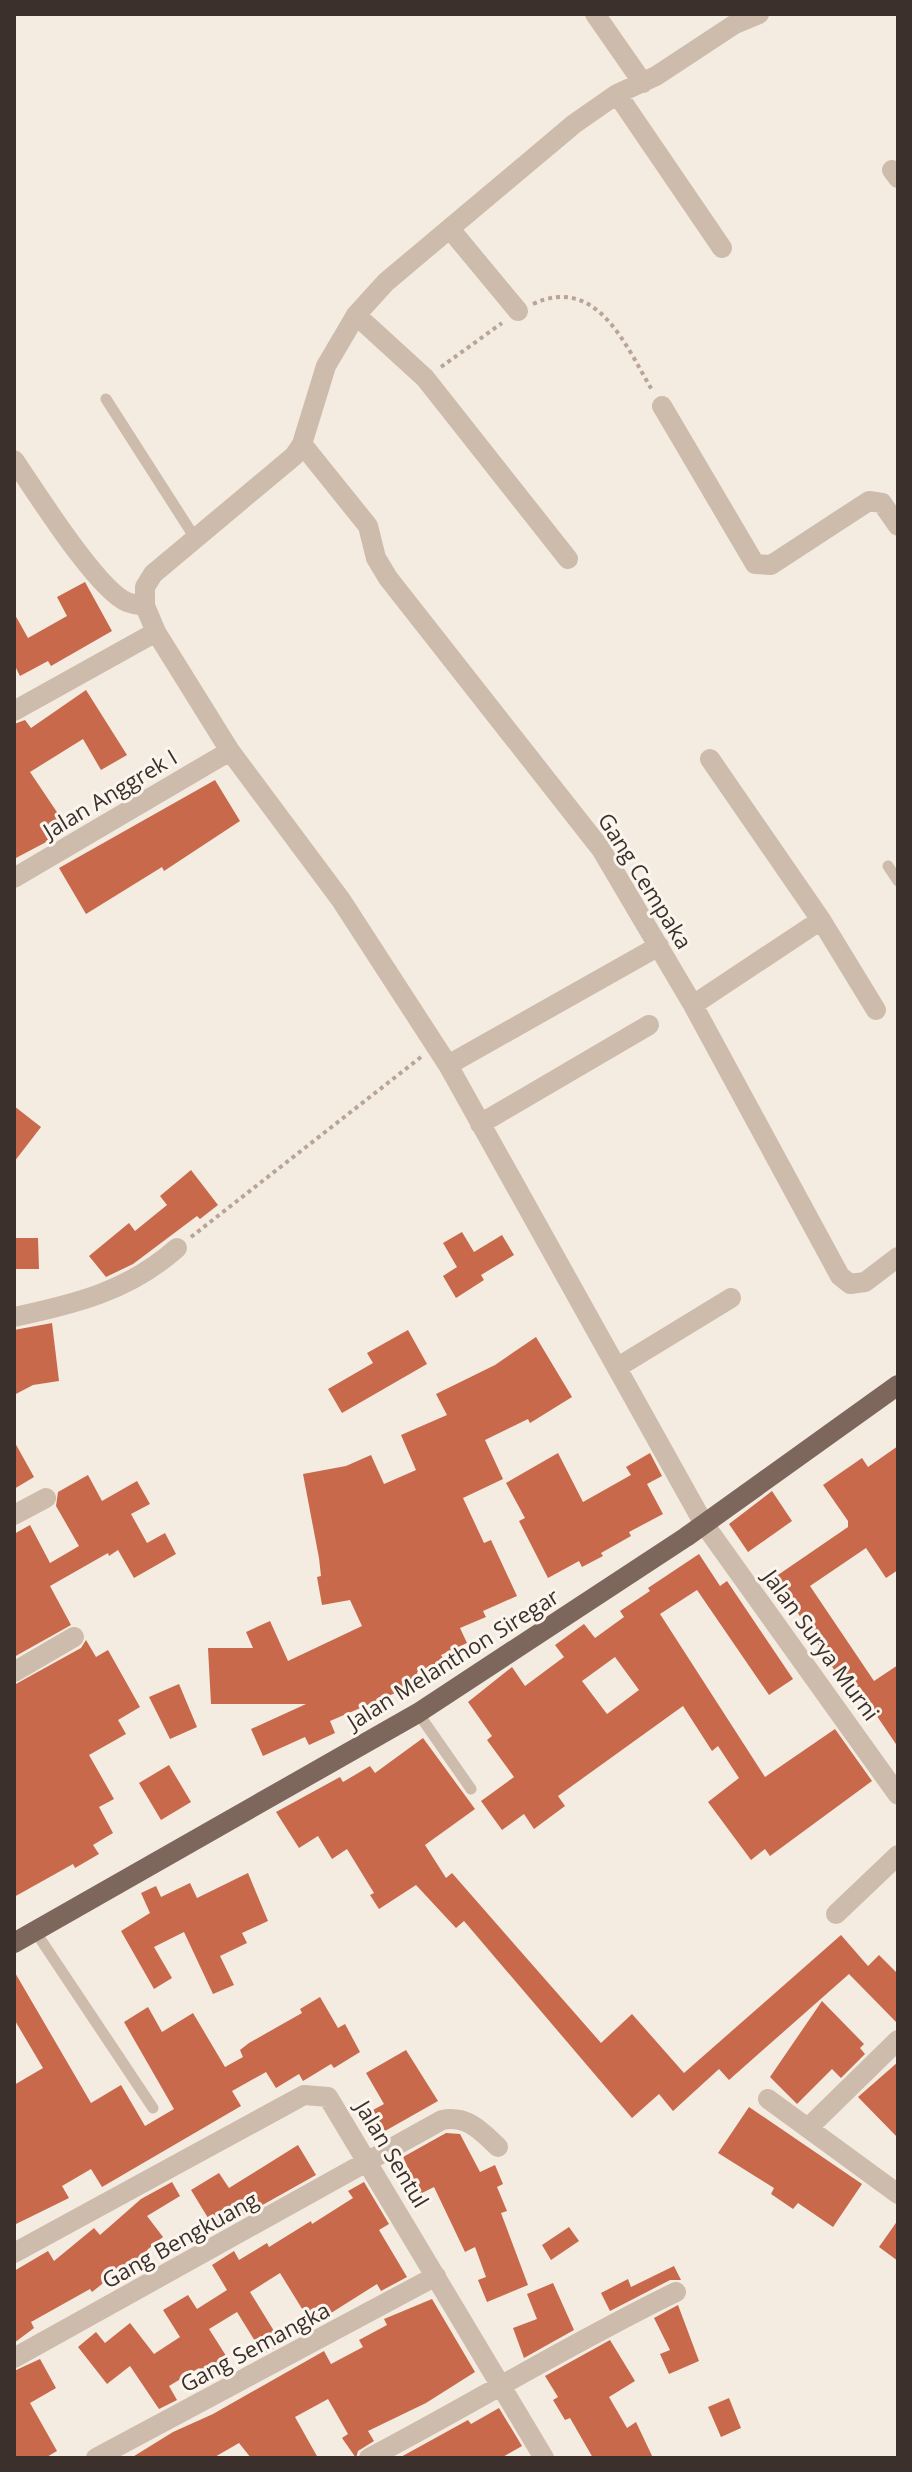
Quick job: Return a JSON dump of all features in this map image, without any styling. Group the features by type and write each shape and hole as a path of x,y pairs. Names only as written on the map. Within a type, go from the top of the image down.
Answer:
{"main road":[{"name":"Jalan Melanthon Siregar","path":"14,1943 418,1713 704,1524 898,1385"}],"street":[{"path":"595,14 643,83"},
{"path":"14,460 54,521 107,587 126,602 145,606 145,587 153,574 277,472 302,444 326,366 356,315 386,282 574,124 617,94 643,83 735,24 759,14"},
{"path":"617,94 722,248"},
{"path":"450,229 518,311"},
{"path":"356,315 425,378 568,559"},
{"path":"662,406 755,564 771,565 869,501 882,503 898,526"},
{"name":"Gang Cempaka","path":"302,444 368,526 376,558 388,578 601,849 693,1005 840,1276 850,1284 865,1282 898,1257"},
{"name":"Jalan Surya Murni","path":"145,606 156,632 230,751 341,900 448,1065 704,1524 898,1795"},
{"path":"14,711 156,632"},
{"name":"Jalan Anggrek I","path":"14,878 230,751"},
{"path":"710,759 821,920 876,1010"},
{"path":"693,1005 821,920"},
{"path":"448,1065 659,946"},
{"path":"480,1124 649,1025"},
{"path":"14,1317 108,1293 177,1248"},
{"path":"618,1367 731,1298"},
{"path":"14,1515 46,1498"},
{"path":"14,1672 74,1637"},
{"path":"836,1914 895,1864"},
{"path":"808,2128 898,2040"},
{"name":"Jalan Sentul","path":"14,2253 304,2095 328,2097 502,2388 535,2455"},
{"path":"768,2099 898,2194"},
{"name":"Gang Bengkuang","path":"14,2358 369,2162 423,2129 455,2117 478,2128 498,2147"},
{"name":"Gang Semangka","path":"96,2458 436,2276"},
{"path":"369,2458 502,2388 611,2324 676,2292"}],"lane":[{"path":"106,399 195,538"},
{"path":"888,866 898,881"},
{"path":"418,1713 471,1789"},
{"path":"35,1931 153,2108"}],"path":[{"path":"425,378 518,311 555,297 590,303 602,311 662,406"},
{"path":"177,1248 435,1045"}],"building":[{"path":"85,582 112,631 51,666 48,661 20,676 14,664 14,613 28,638 67,616 57,597"},
{"path":"86,690 127,755 101,770 83,739 30,772 69,830 14,859 14,724 25,720 31,728"},
{"path":"215,780 240,821 164,871 162,867 86,914 59,868"},
{"path":"14,1106 41,1127 14,1162"},
{"path":"191,1170 218,1205 200,1219 197,1216 133,1264 106,1277 89,1256 129,1223 135,1231 167,1205 160,1196"},
{"path":"462,1232 474,1252 502,1235 514,1255 481,1275 484,1280 456,1298 443,1276 457,1267 443,1243"},
{"path":"14,1238 38,1238 39,1269 14,1269"},
{"path":"52,1323 59,1381 33,1385 14,1395 14,1330"},
{"path":"408,1330 427,1364 342,1413 328,1389 373,1363 367,1353"},
{"path":"536,1337 572,1397 530,1423 528,1419 485,1440 503,1479 463,1498 484,1543 491,1540 517,1596 483,1611 486,1617 460,1628 467,1643 441,1655 444,1660 417,1672 421,1682 330,1721 335,1733 309,1745 305,1737 263,1756 251,1729 306,1704 211,1704 208,1648 253,1648 246,1632 270,1621 288,1661 362,1626 350,1600 322,1605 317,1577 321,1576 319,1558 303,1474 346,1466 371,1455 384,1484 416,1470 401,1435 447,1415 436,1394 495,1365"},
{"path":"14,1441 34,1477 14,1489"},
{"path":"898,1446 898,1570 886,1578 866,1548 810,1586 874,1681 898,1665 898,1747 855,1684 847,1690 775,1577 848,1527 848,1521 823,1485 862,1458 868,1467"},
{"path":"558,1453 583,1502 631,1475 626,1467 650,1453 662,1476 647,1484 663,1514 629,1532 631,1536 601,1553 603,1556 582,1567 579,1561 548,1578 519,1521 525,1518 506,1483"},
{"path":"88,1475 102,1501 137,1481 150,1504 131,1514 147,1543 165,1533 176,1554 134,1578 118,1550 50,1586 71,1625 14,1657 14,1534 30,1525 50,1563 79,1546 56,1506 58,1492"},
{"path":"772,1491 792,1521 748,1552 729,1524"},
{"path":"699,1554 720,1586 727,1581 793,1679 769,1695 697,1590 660,1614 765,1777 835,1729 872,1781 770,1856 765,1849 751,1860 708,1802 739,1778 718,1746 712,1751 683,1706 558,1796 565,1806 534,1829 524,1814 502,1830 481,1801 514,1777 487,1740 492,1736 468,1702 512,1667 525,1686 564,1657 555,1645 584,1624 595,1638 624,1617 620,1611 650,1591 648,1588","holes":["615,1657 639,1690 607,1714 582,1681"]},
{"path":"86,1640 96,1657 108,1650 140,1707 118,1720 126,1734 89,1755 114,1799 99,1807 113,1833 93,1845 99,1854 75,1868 73,1864 14,1897 14,1685 81,1648"},
{"path":"179,1684 197,1727 170,1739 149,1697"},
{"path":"423,1738 475,1809 425,1845 446,1878 452,1873 601,2043 632,2014 684,2073 841,1935 868,1966 879,1955 898,1974 898,2024 849,1974 729,2080 719,2069 673,2111 659,2094 632,2118 464,1921 456,1928 416,1885 379,1909 370,1895 374,1893 347,1849 332,1859 318,1836 299,1848 276,1812 340,1777 343,1782 370,1766 375,1773"},
{"path":"169,1765 191,1802 161,1820 139,1783"},
{"path":"248,1873 268,1921 242,1933 247,1943 220,1956 234,1985 213,1994 184,1932 154,1947 172,1978 154,1989 121,1931 150,1913 141,1893 156,1886 161,1897 190,1883 197,1898"},
{"path":"14,1971 91,2103 121,2085 145,2126 174,2109 124,2022 148,2007 162,2032 193,2013 225,2067 243,2057 240,2050 249,2043 302,2013 300,2009 320,1997 338,2028 345,2024 360,2052 334,2068 331,2064 303,2081 299,2074 276,2088 266,2072 232,2091 241,2106 102,2187 91,2169 62,2186 69,2198 14,2225 14,2085 43,2068 14,2019"},
{"path":"822,2001 864,2044 860,2048 865,2054 841,2078 832,2069 797,2104 770,2077"},
{"path":"406,2050 438,2101 385,2131 373,2110 384,2104 366,2073"},
{"path":"898,2062 898,2138 858,2097"},
{"path":"749,2107 862,2184 833,2227 798,2203 793,2209 771,2194 774,2188 718,2153"},
{"path":"446,2133 460,2134 480,2172 495,2165 503,2184 497,2187 507,2211 501,2213 528,2285 487,2302 478,2280 486,2277 475,2247 465,2252 434,2187 420,2194 403,2157"},
{"path":"298,2145 316,2175 216,2231 191,2190 219,2173 229,2188"},
{"path":"172,2182 180,2196 147,2216 163,2237 147,2250 152,2255 137,2268 131,2261 92,2292 90,2289 31,2322 34,2328 14,2343 14,2271 48,2251 54,2261 94,2228 100,2235 141,2199"},
{"path":"364,2182 389,2224 379,2230 407,2277 381,2291 377,2284 312,2325 280,2273 250,2292 282,2344 263,2354 237,2312 209,2329 230,2362 205,2378 199,2368 169,2386 177,2400 159,2409 130,2366 107,2384 78,2347 96,2332 105,2343 130,2323 154,2354 180,2337 163,2310 188,2295 197,2309 227,2290 212,2265 234,2251 239,2260 267,2243 269,2247 311,2221 312,2224 353,2198 348,2191"},
{"path":"898,2220 898,2261 879,2247"},
{"path":"569,2227 579,2241 551,2260 542,2245"},
{"path":"674,2266 681,2280 670,2280 610,2311 601,2293 628,2279 631,2287"},
{"path":"553,2283 574,2330 524,2358 513,2328 537,2319 527,2294"},
{"path":"432,2299 475,2372 426,2403 368,2431 374,2441 358,2451 356,2458 342,2438 348,2434 328,2399 295,2417 318,2458 251,2458 239,2443 213,2458 131,2458 324,2351 331,2364 363,2347 359,2340 387,2325 384,2319"},
{"path":"678,2305 699,2361 669,2374 660,2354 670,2350 654,2318"},
{"path":"610,2340 635,2381 609,2397 627,2428 636,2422 653,2458 593,2458 570,2418 565,2420 553,2400 558,2397 545,2376"},
{"path":"40,2359 56,2388 30,2403 57,2451 45,2458 14,2458 14,2371"},
{"path":"729,2398 741,2428 721,2437 708,2407"},
{"path":"499,2408 522,2446 501,2458 399,2458 468,2420 471,2424"}]}
